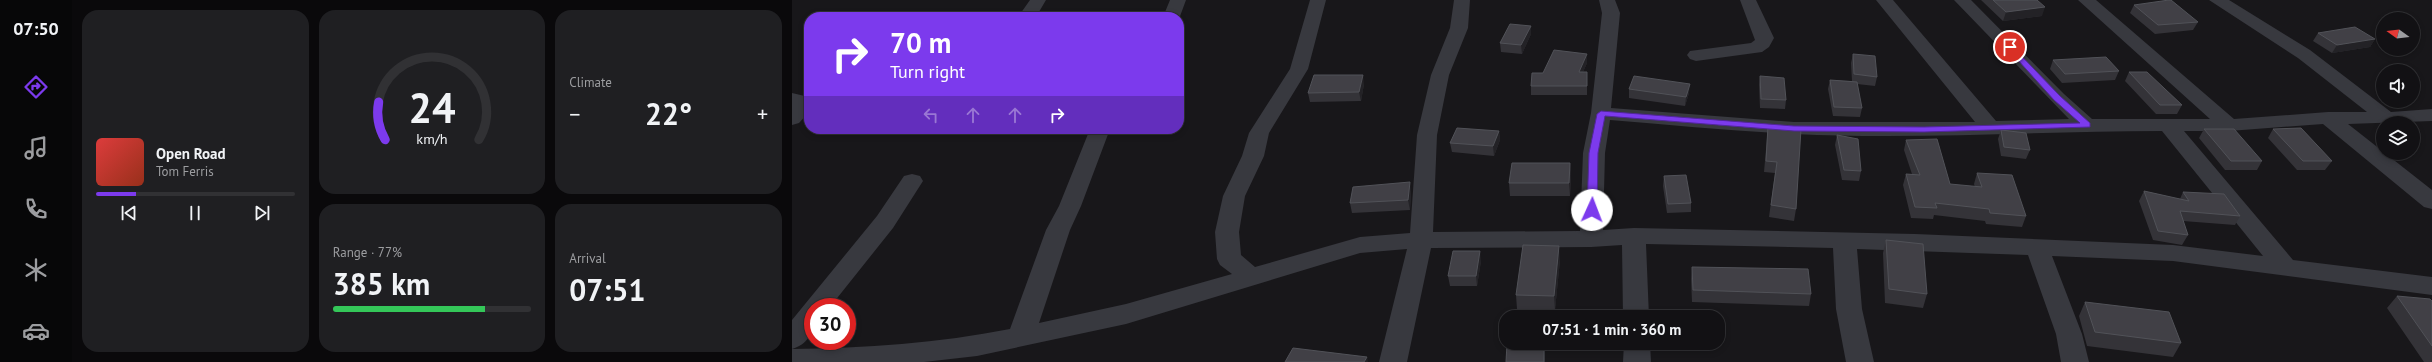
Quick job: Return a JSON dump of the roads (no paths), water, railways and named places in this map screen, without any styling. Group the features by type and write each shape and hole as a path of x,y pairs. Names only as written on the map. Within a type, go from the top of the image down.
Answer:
{"street":[{"path":"1030,12 1038,0"},
{"path":"1174,12 1178,0"},
{"path":"1244,279 1244,270 1229,259 1227,251 1227,232 1234,196 1253,156 1260,133 1299,69 1318,0"},
{"path":"1393,362 1421,240 1427,134 1440,75 1459,28 1462,0"},
{"path":"1591,239 1594,153 1601,114 1611,14 1607,0"},
{"path":"1696,55 1756,48 1763,43 1765,38 1748,0"},
{"path":"1884,0 1992,128"},
{"path":"1962,0 2057,98 2087,125"},
{"path":"2086,0 2229,125"},
{"path":"2217,0 2304,54 2384,116"},
{"path":"792,99 804,101"},
{"path":"792,119 804,105"},
{"path":"1601,114 1794,128 1992,128 2087,125 2229,125 2328,118 2376,118"},
{"path":"2417,116 2432,115"},
{"path":"2328,118 2432,202"},
{"path":"2168,125 2285,266"},
{"path":"1021,336 1058,230 1070,206 1098,134"},
{"path":"823,298 885,222 912,181"},
{"path":"1634,236 1636,310"},
{"path":"792,360 849,361 977,346 1126,314 1347,248 1421,240 1591,239 1634,236 2036,247 2173,253 2285,266 2432,286"},
{"path":"1844,241 1850,309 1860,362"},
{"path":"2036,247 2069,334 2076,362"},
{"path":"792,340 804,323"},
{"path":"1637,350 1637,362"}]}
